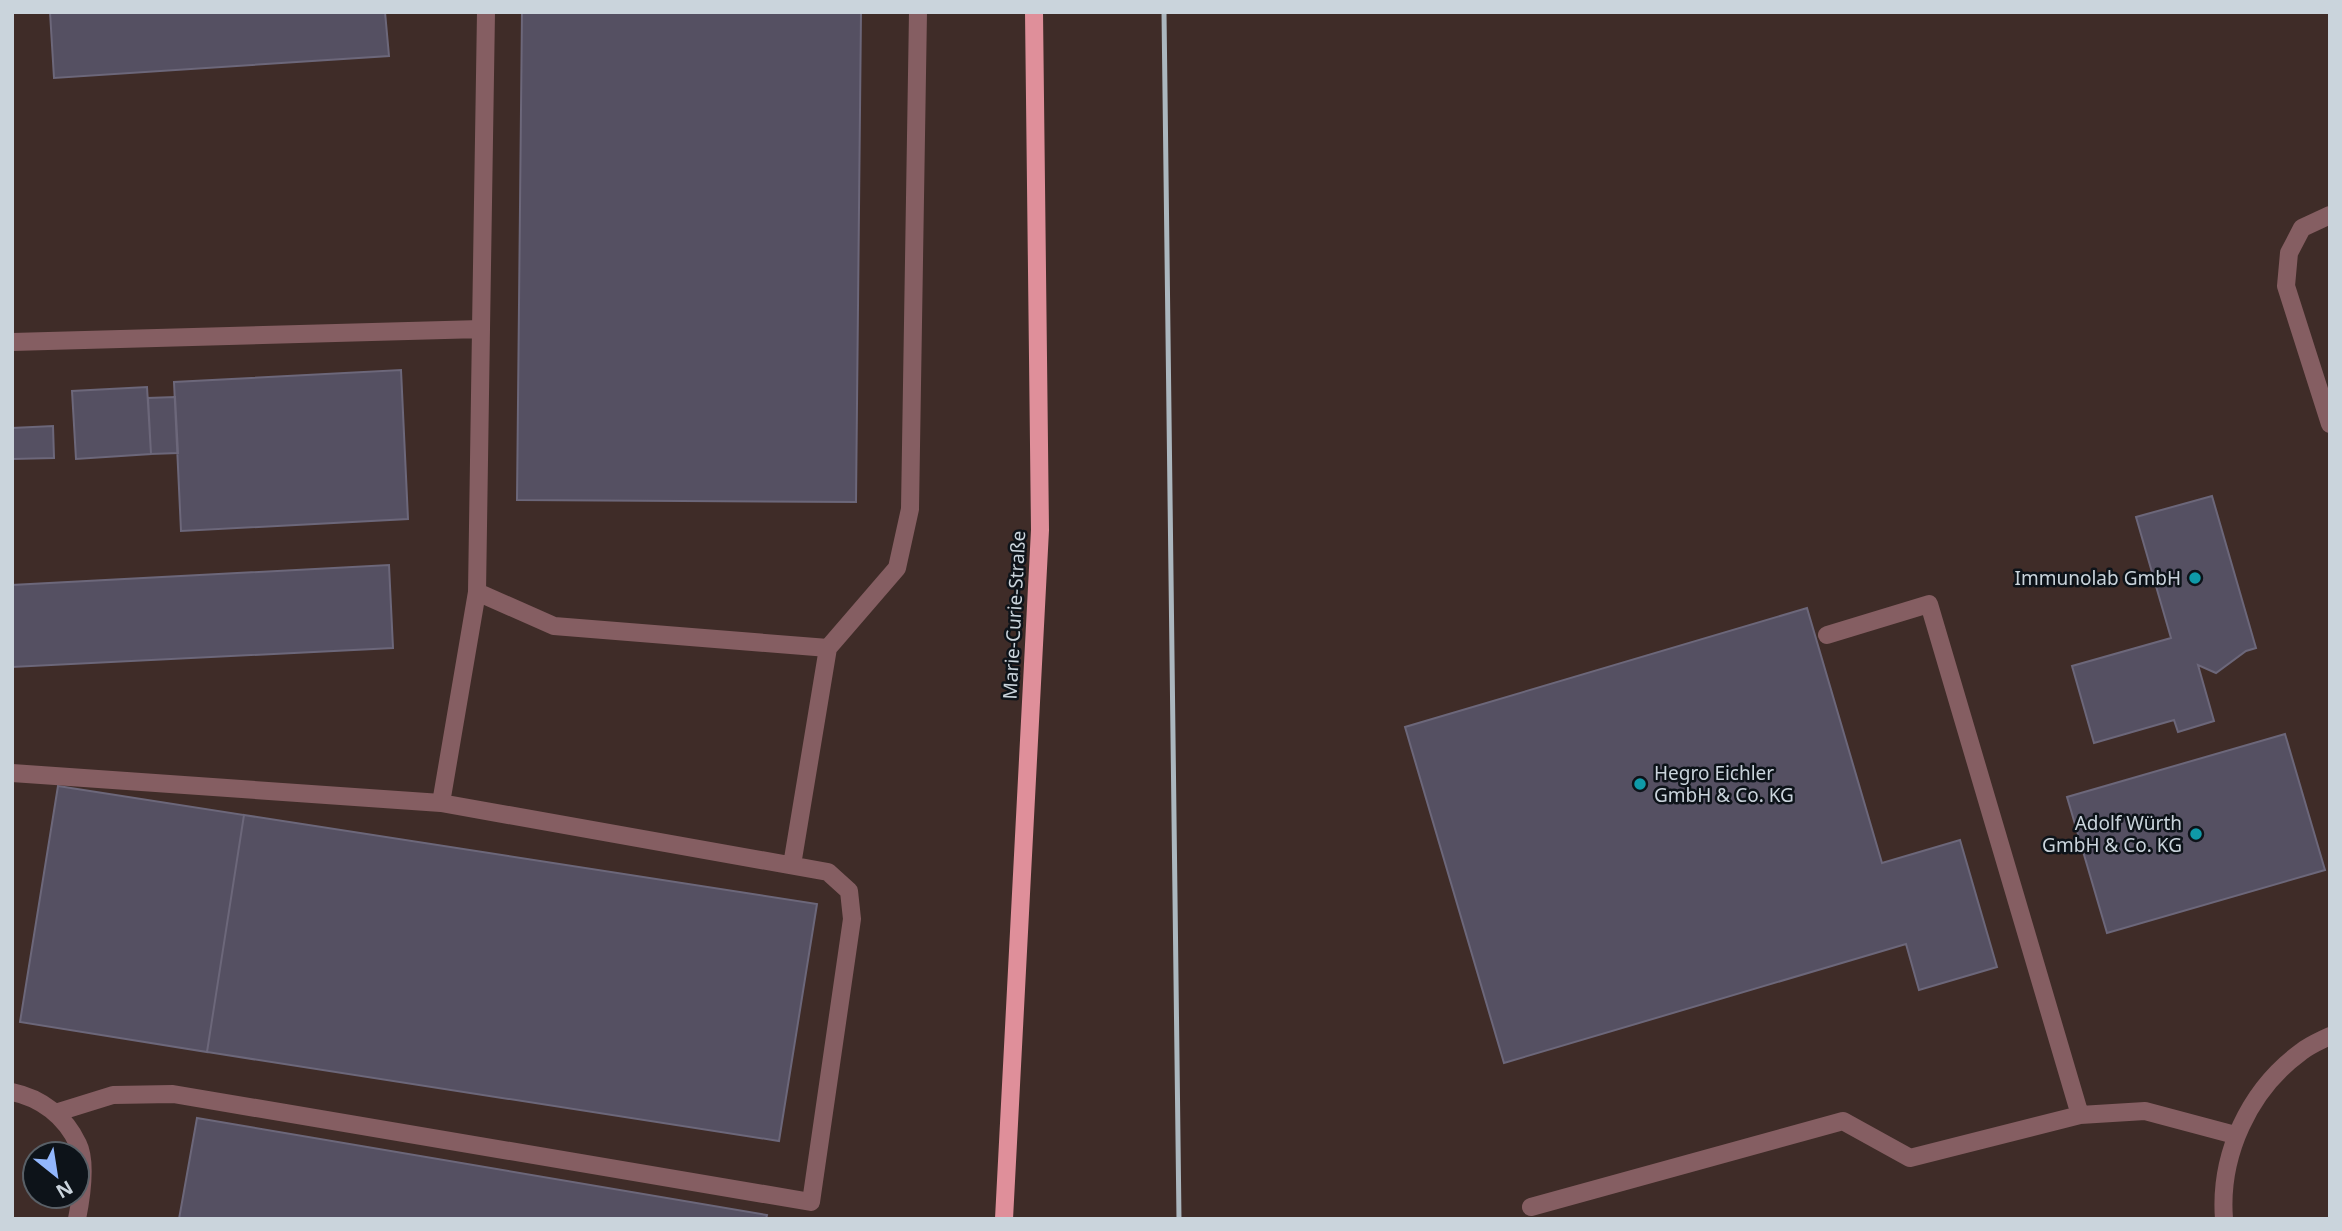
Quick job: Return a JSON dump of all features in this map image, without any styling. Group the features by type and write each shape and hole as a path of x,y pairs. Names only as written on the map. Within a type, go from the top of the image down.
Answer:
{"main road":[{"name":"Marie-Curie-Straße","path":"1004,1219 1040,530 1034,12"}],"street":[{"path":"442,803 477,592 486,12"},
{"path":"792,865 828,648 897,568 910,509 918,12"},
{"path":"2330,215 2302,228 2288,253 2286,286 2330,424"},
{"path":"12,342 481,329"},
{"path":"477,592 554,625 828,648"},
{"path":"1826,635 1929,604 2080,1115"},
{"path":"12,773 442,803 828,872 849,891 852,919 811,1202 173,1094 113,1095 55,1112"},
{"path":"2224,1219 2222,1196 2235,1135 2262,1090 2301,1052 2330,1035"},
{"path":"12,1092 32,1096 55,1112 79,1145 83,1188 77,1219"},
{"path":"1531,1207 1843,1121 1910,1158 2080,1115 2145,1111 2235,1135"}],"shaded area":[{"path":"12,12 2330,12 2330,1219 12,1219"}],"building":[{"path":"50,12 385,12 389,56 54,78"},
{"path":"522,12 861,12 856,502 517,500"},
{"path":"401,370 408,519 181,531 174,382"},
{"path":"147,387 151,454 76,459 72,391"},
{"path":"175,397 178,453 151,454 148,398"},
{"path":"53,426 54,458 12,459 12,428"},
{"name":"Immunolab GmbH","path":"2212,496 2256,648 2246,651 2216,673 2198,665 2214,721 2178,732 2174,720 2094,743 2072,666 2171,638 2136,517"},
{"path":"389,565 393,648 12,667 12,585"},
{"name":"Hegro Eichler GmbH & Co. KG","path":"1807,608 1882,863 1960,840 1997,967 1919,990 1906,944 1504,1063 1405,727"},
{"name":"Adolf Würth GmbH & Co. KG","path":"2285,734 2325,870 2107,933 2067,797"},
{"path":"58,786 244,815 207,1052 20,1022"},
{"path":"244,815 817,904 779,1141 207,1052"},
{"path":"197,1118 767,1215 766,1219 179,1219"}],"railway":[{"path":"1164,12 1179,1219"}],"place":[{"name":"Immunolab GmbH","path":"2195,578"},
{"name":"Hegro Eichler GmbH & Co. KG","path":"1640,784"},
{"name":"Adolf Würth GmbH & Co. KG","path":"2196,834"}]}
